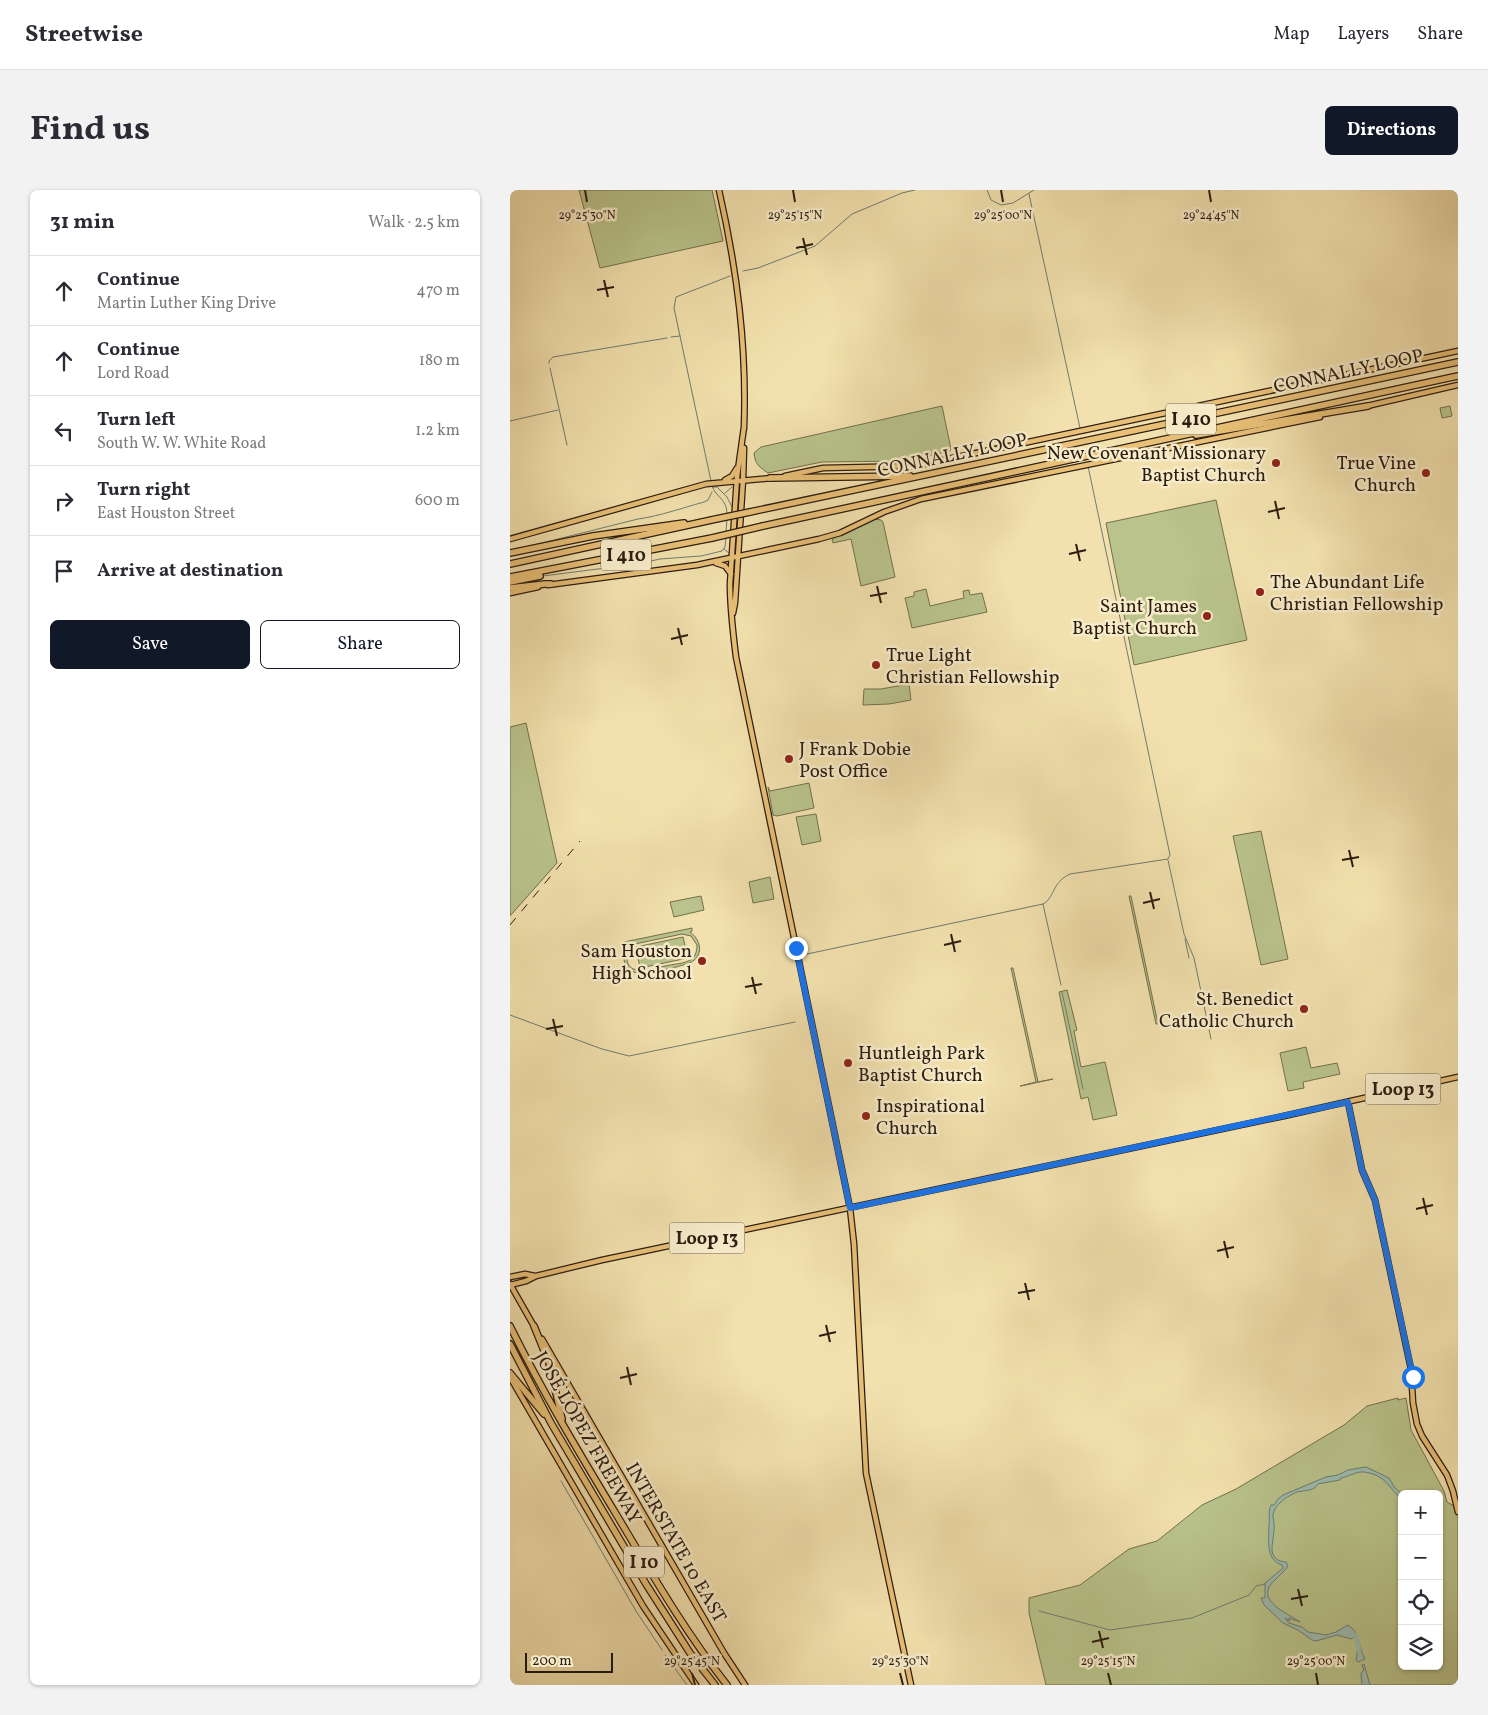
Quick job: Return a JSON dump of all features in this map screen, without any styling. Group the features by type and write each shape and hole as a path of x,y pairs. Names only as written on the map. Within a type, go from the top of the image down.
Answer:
{"highway":[{"name":"CONNALLY LOOP","path":"510,564 1458,362"},
{"name":"CONNALLY LOOP","path":"510,577 712,538 1458,376"},
{"path":"1176,436 1202,435 1368,406"},
{"path":"770,478 924,476"},
{"path":"510,553 570,540 651,527 690,522 696,524"},
{"path":"510,582 588,565 608,558"},
{"path":"510,588 551,584"},
{"name":"JOSÉ LÓPEZ FREEWAY","path":"510,1326 568,1435 675,1612 727,1685"},
{"path":"534,1326 546,1353 568,1435"},
{"name":"JOSÉ LÓPEZ FREEWAY","path":"510,1344 551,1423 646,1584 713,1685"},
{"path":"510,1374 551,1423"}],"main road":[{"path":"719,190 736,274 743,330 745,375 744,426 741,464 737,481 730,574 730,602 733,614 738,670 850,1208 854,1244 866,1473 911,1685"},
{"path":"510,539 690,488 720,482 770,478 823,468 915,466 1458,351"},
{"path":"510,593 551,584 666,570 712,562 832,535 852,528 884,512 921,499 1270,428 1458,385"},
{"path":"741,464 754,480"},
{"path":"733,614 743,480 741,464"},
{"path":"720,482 732,476 741,464"},
{"path":"712,562 725,566 730,574"},
{"name":"Loop 13","path":"510,1284 526,1282 536,1276 1348,1102 1458,1076"},
{"path":"1348,1102 1361,1166 1375,1200 1412,1369 1413,1403 1417,1424 1422,1436 1447,1475 1458,1512"},
{"name":"Loop 13","path":"510,1278 525,1274 536,1276"},
{"name":"INTERSTATE 10 EAST","path":"510,1284 744,1685"},
{"path":"510,1377 642,1606 696,1685"}],"green space":[{"path":"579,190 712,190 723,241 600,268"},
{"path":"942,406 950,451 905,461 822,462 768,473 755,460 754,453 761,447"},
{"path":"1450,406 1452,416 1442,418 1440,408"},
{"path":"1216,500 1247,640 1134,665 1106,523"},
{"path":"875,519 883,522 895,577 861,586 851,539 833,543 832,540"},
{"path":"926,589 930,606 964,598 963,591 969,590 970,595 982,593 987,612 912,628 905,598 914,596 914,592"},
{"path":"909,684 911,700 889,704 863,705 864,689 881,689"},
{"path":"526,723 557,863 510,916 510,727"},
{"path":"809,783 814,808 777,816 773,815 768,787 770,791"},
{"path":"816,814 821,841 802,845 796,817"},
{"path":"1261,831 1288,959 1261,965 1233,836"},
{"path":"770,877 774,899 753,903 749,882"},
{"path":"701,896 704,910 674,917 670,902"},
{"path":"1129,896 1131,896 1158,1024 1156,1024"},
{"path":"692,928 690,932 696,938 700,950 696,958 689,963 674,968 637,973 626,966 624,954 627,946 625,946 624,942","holes":["682,934 691,936 697,945 696,951 692,959 686,962 640,970 634,969 627,961 627,953 635,944"]},
{"path":"683,937 688,958 640,968 636,947"},
{"path":"1011,968 1013,968 1038,1082 1053,1079 1020,1086 1036,1082"},
{"path":"1067,990 1077,1030 1074,1031 1081,1067 1105,1062 1117,1115 1093,1120 1088,1097 1081,1099 1059,992"},
{"path":"1306,1047 1311,1068 1337,1063 1340,1074 1303,1082 1304,1088 1288,1091 1280,1053"},
{"path":"1398,1398 1398,1400 1406,1398 1411,1430 1444,1491 1447,1502 1458,1508 1458,1685 1046,1685 1029,1613 1029,1598 1080,1585 1129,1549 1157,1541 1202,1505 1236,1489 1344,1425 1367,1406"}],"shaded area":[{"path":"1366,1467 1389,1478 1398,1491 1398,1496 1382,1479 1361,1472 1341,1478 1340,1480 1318,1484 1311,1490 1297,1492 1285,1498 1275,1508 1272,1548 1276,1558 1286,1562 1288,1566 1269,1587 1268,1593 1269,1599 1273,1604 1300,1622 1289,1618 1290,1621 1285,1618 1289,1623 1302,1627 1308,1632 1326,1635 1348,1625 1352,1628 1357,1636 1365,1659 1358,1662 1356,1660 1358,1644 1355,1636 1351,1639 1337,1635 1316,1641 1312,1640 1298,1630 1283,1623 1264,1605 1261,1598 1265,1598 1265,1583 1283,1568 1270,1554 1269,1513 1271,1505 1274,1505 1283,1495 1348,1470"},
{"path":"1364,1664 1370,1685 1362,1685 1361,1673 1364,1670 1362,1665"}],"waterway":[{"path":"743,271 758,268 815,246 852,214 902,193 915,190"},
{"path":"987,190 991,200 1001,205 1013,203 1034,190"},
{"path":"1029,194 1080,428"},
{"path":"711,481 674,308 676,297 730,276"},
{"path":"671,337 680,336"},
{"path":"549,363 553,357 667,338"},
{"path":"550,368 567,445"},
{"path":"510,421 558,410"},
{"path":"807,954 1043,904 1047,902 1060,881 1070,874 1168,859 1170,855 1088,466"},
{"path":"712,486 723,501 727,514"},
{"path":"713,487 717,487 727,497 732,507"},
{"path":"725,493 732,487"},
{"path":"530,546 663,514 704,502 708,500 712,492"},
{"path":"726,531 727,520"},
{"path":"543,576 637,564 660,559 701,556 722,551 725,547 726,538"},
{"path":"724,549 729,553"},
{"path":"1168,860 1184,934 1194,958 1211,1039"},
{"path":"1043,904 1061,985"},
{"path":"1185,939 1189,958"},
{"path":"1062,992 1083,1089"},
{"path":"510,1015 602,1049 629,1056 795,1022"},
{"path":"561,1481 636,1611 662,1650"},
{"path":"1039,1611 1110,1630 1192,1618 1249,1595 1256,1586 1265,1584"},
{"path":"1352,1633 1356,1636 1359,1650"},
{"path":"665,1655 687,1685"}],"railway":[{"path":"510,925 580,841"}],"place":[{"name":"New Covenant Missionary Baptist Church","path":"1276,463"},
{"name":"True Vine Church","path":"1426,473"},
{"name":"The Abundant Life Christian Fellowship","path":"1260,592"},
{"name":"Saint James Baptist Church","path":"1207,616"},
{"name":"True Light Christian Fellowship","path":"876,665"},
{"name":"J Frank Dobie Post Office","path":"789,759"},
{"name":"Sam Houston High School","path":"702,961"},
{"name":"St. Benedict Catholic Church","path":"1304,1009"},
{"name":"Huntleigh Park Baptist Church","path":"848,1063"},
{"name":"Inspirational Church","path":"866,1116"}],"route":[{"path":"796,948 850,1208 1348,1102 1362,1170 1375,1200 1413,1377"}]}
